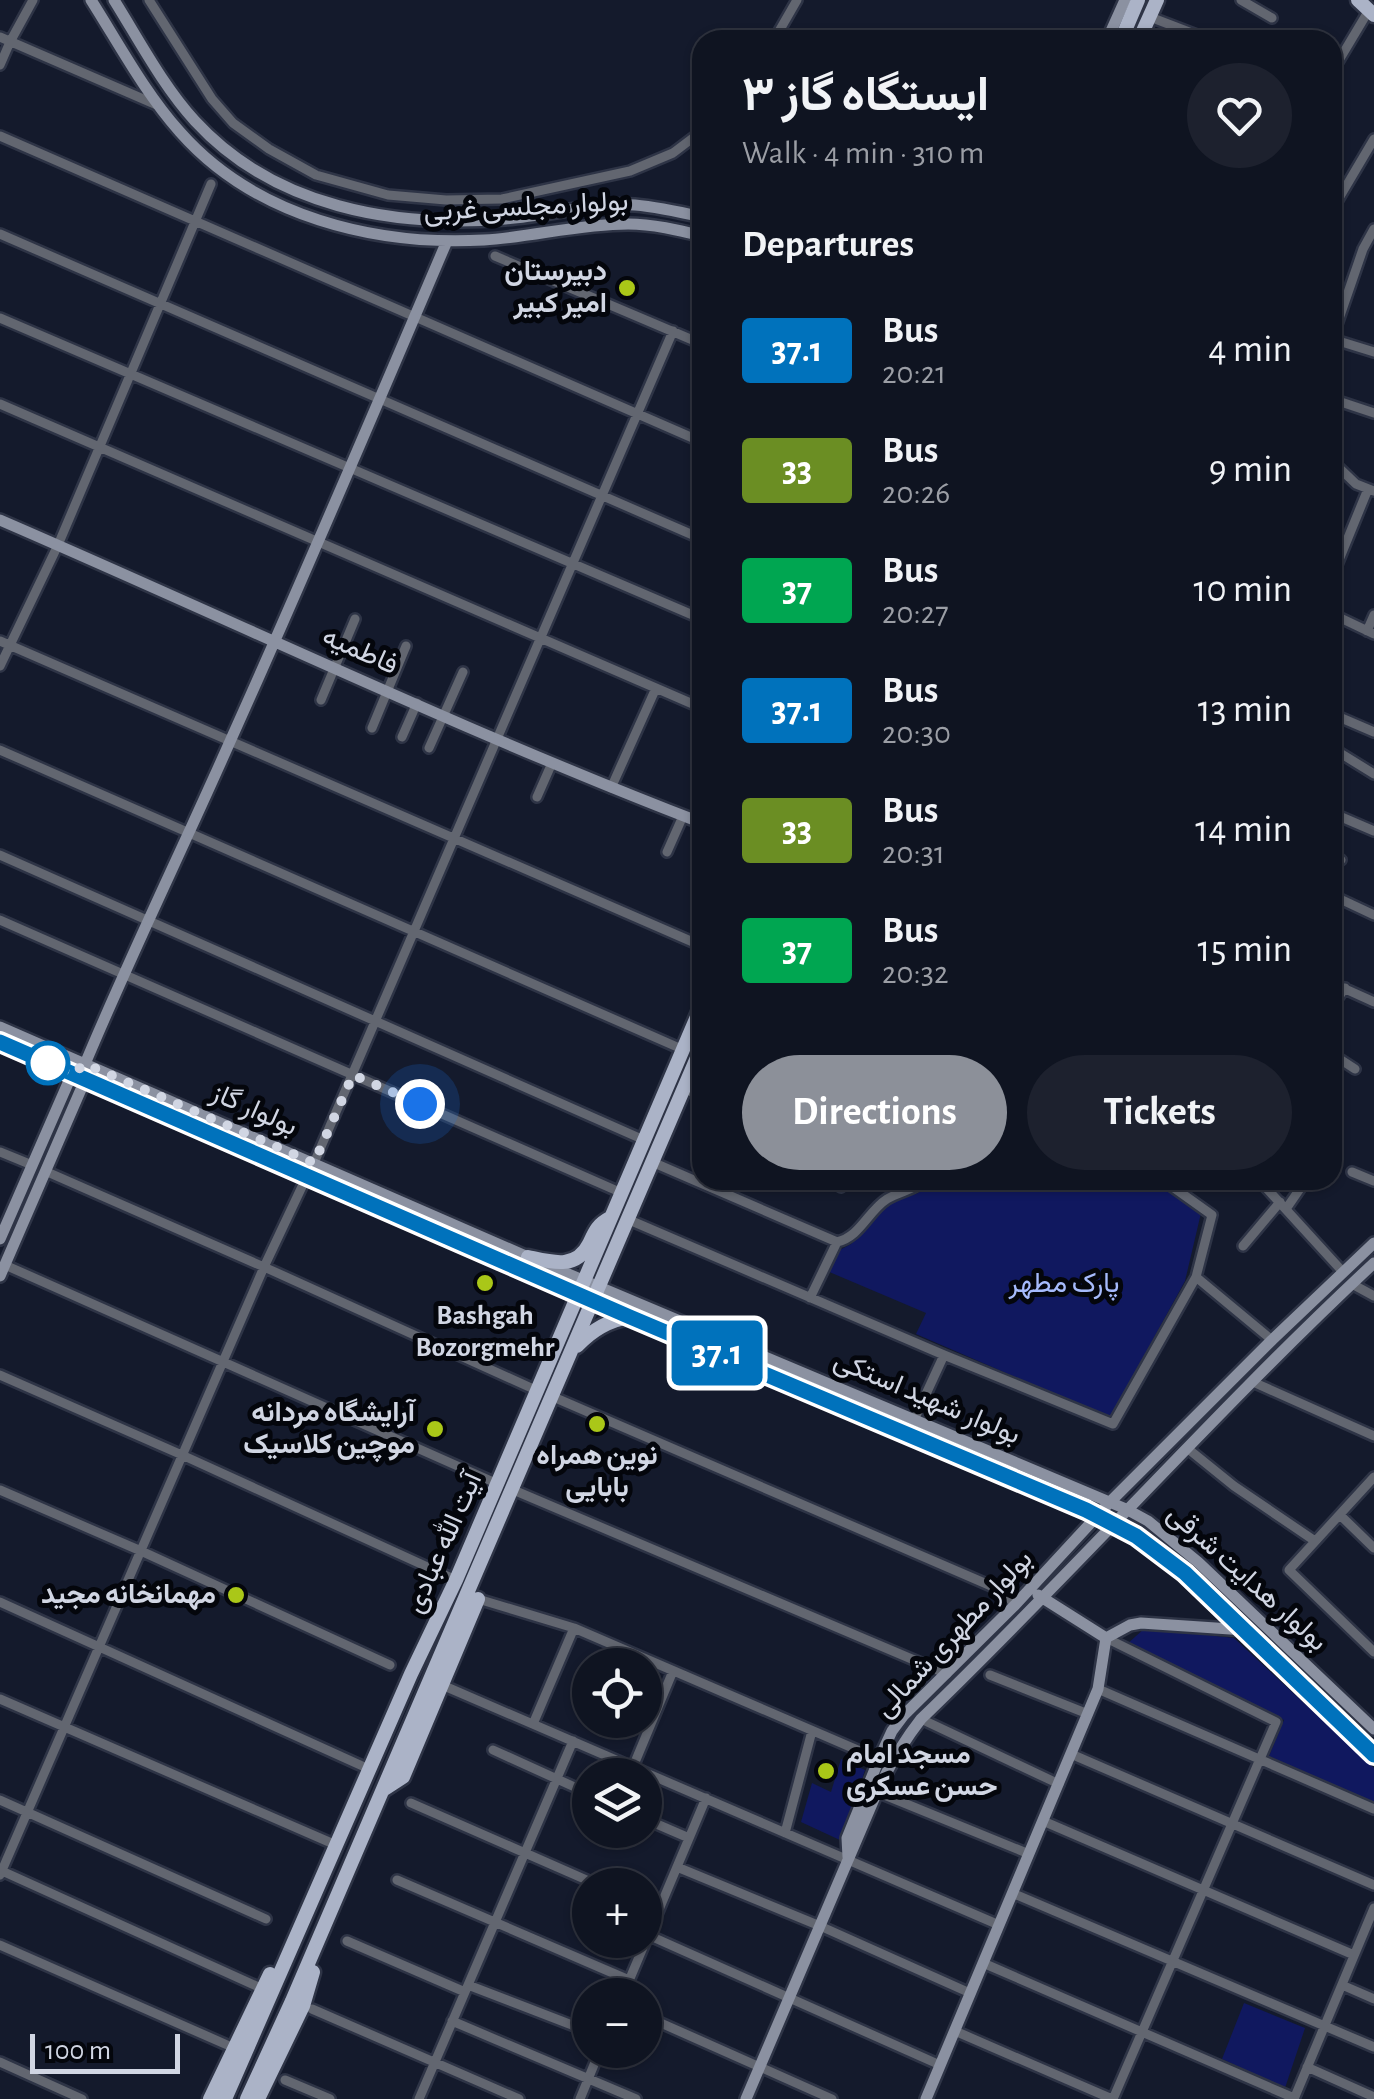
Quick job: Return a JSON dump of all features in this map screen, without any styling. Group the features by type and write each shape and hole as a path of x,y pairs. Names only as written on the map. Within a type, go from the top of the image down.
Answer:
{"main road":[{"name":"بولوار مجلسی غربی","path":"91,0 157,104 182,135 218,167 283,206 356,232 447,241 631,224 692,234"},
{"name":"بولوار مجلسی غربی","path":"114,0 196,122 229,152 257,170 324,202 395,219 447,222 632,205 692,214"},
{"path":"1110,30 1124,0"},
{"path":"1125,30 1138,0"},
{"path":"1144,30 1157,0"},
{"path":"2,1270 85,1080 85,1064 123,974 319,542 447,241"},
{"name":"فاطمیه","path":"0,520 611,788 692,820"},
{"name":"بولوار گاز","path":"0,1027 528,1256 589,1290"},
{"name":"آیت الله عبادی","path":"620,1216 622,1193 692,1030"},
{"name":"بولوار گاز","path":"0,1042 307,1176 589,1290"},
{"path":"0,1238 72,1074 85,1064"},
{"name":"آیت الله عبادی","path":"225,2099 410,1674 504,1486 620,1216 652,1162 692,1069"},
{"path":"528,1256 561,1263 574,1260 586,1250 596,1228 620,1216"},
{"name":"بولوار مطهری شمالی","path":"848,1859 877,1792 892,1732 904,1715 1031,1589 1110,1502 1374,1244"},
{"name":"بولوار مطهری شمالی","path":"848,1859 848,1838 884,1762 920,1719 1374,1263"},
{"name":"آیت الله عبادی","path":"545,1393 570,1354 589,1290"},
{"name":"بولوار شهید استکی","path":"589,1290 630,1317 1098,1516"},
{"name":"بولوار شهید استکی","path":"589,1290 1126,1510"},
{"path":"570,1354 602,1326 630,1317"},
{"name":"آیت الله عبادی","path":"247,2099 382,1790 435,1684 504,1486"},
{"name":"بولوار هدایت شرقی","path":"1126,1510 1148,1521 1198,1562 1374,1730"},
{"name":"بولوار هدایت شرقی","path":"1098,1516 1136,1536 1185,1573 1374,1755"},
{"path":"1031,1589 1106,1638"},
{"path":"410,1674 435,1684 458,1648 478,1598"},
{"path":"1106,1638 1141,1623 1246,1630"},
{"path":"453,1627 458,1648"},
{"path":"929,2098 1098,1689 1106,1638"},
{"path":"746,2099 848,1859"},
{"path":"210,2099 282,1949 298,1933"},
{"path":"258,2099 303,2006 318,1942"}],"street":[{"path":"0,65 5,40 34,0"},
{"path":"149,0 212,99 233,123 316,175 388,196 502,199 630,171 673,153 692,138"},
{"path":"780,30 797,0"},
{"path":"1241,0 1272,18"},
{"path":"1342,54 1367,9"},
{"path":"1150,17 1184,30"},
{"path":"5,40 157,104"},
{"path":"0,136 692,437"},
{"path":"1342,193 1374,139"},
{"path":"0,666 5,644 58,545 211,184"},
{"path":"1342,312 1363,249 1374,229"},
{"path":"0,234 692,535"},
{"path":"495,256 692,340"},
{"path":"0,318 692,614"},
{"path":"314,1163 673,331"},
{"path":"1342,342 1374,352"},
{"path":"1342,402 1374,413"},
{"path":"0,404 692,704"},
{"path":"1342,471 1356,484 1371,490 1342,555"},
{"path":"1342,619 1370,633 1374,615"},
{"path":"321,700 355,619"},
{"path":"5,644 692,942"},
{"path":"372,728 406,646"},
{"path":"429,748 463,672"},
{"path":"611,788 656,688"},
{"path":"402,738 416,703"},
{"path":"1342,721 1374,732"},
{"path":"0,750 684,1050"},
{"path":"1342,754 1374,774"},
{"path":"537,796 552,762"},
{"path":"667,852 683,816"},
{"path":"1342,817 1374,831"},
{"path":"0,855 644,1140"},
{"path":"1342,900 1374,915"},
{"path":"0,920 622,1193"},
{"path":"1342,987 1374,1002"},
{"path":"1342,992 1345,988"},
{"path":"1342,1061 1355,1070"},
{"path":"684,1088 692,1092"},
{"path":"0,1152 32,1166"},
{"path":"652,1162 692,1179"},
{"path":"45,1171 989,1585 1015,1605"},
{"path":"1352,1172 1374,1181"},
{"path":"263,1988 1,1873 307,1176"},
{"path":"717,1190 837,1242 848,1240 887,1199 909,1190"},
{"path":"620,1216 944,1356 1113,1424 1196,1277 1212,1215 1178,1190"},
{"path":"1269,1190 1343,1272"},
{"path":"1243,1246 1297,1190"},
{"path":"810,1298 837,1242"},
{"path":"2,1270 223,1361 504,1486 947,1674"},
{"path":"1196,1277 1272,1340"},
{"path":"1352,1284 1374,1296"},
{"path":"914,1420 944,1356"},
{"path":"0,1375 456,1580"},
{"path":"1253,1382 1374,1436"},
{"path":"1187,1448 1234,1486 1315,1541"},
{"path":"1374,1477 1289,1570 1374,1652"},
{"path":"0,1490 390,1665"},
{"path":"1340,1515 1374,1548"},
{"path":"461,1610 478,1598 574,1628 884,1762"},
{"path":"0,1602 370,1768"},
{"path":"532,1724 574,1628"},
{"path":"954,2030 1113,2099 1276,1722 1106,1638"},
{"path":"637,1758 674,1671"},
{"path":"990,1675 1088,1714"},
{"path":"435,1684 612,1758"},
{"path":"1098,1689 1374,1809"},
{"path":"0,1699 336,1845"},
{"path":"920,1719 1059,1784"},
{"path":"785,1832 812,1730"},
{"path":"419,2099 573,1741"},
{"path":"493,1750 572,1786"},
{"path":"1071,1754 1374,1885"},
{"path":"662,1779 999,1925"},
{"path":"877,1792 1029,1854"},
{"path":"662,1902 706,1798"},
{"path":"0,1800 266,1919"},
{"path":"411,1803 572,1874"},
{"path":"1043,1821 1354,1955"},
{"path":"662,1826 689,1838"},
{"path":"677,1867 970,1993"},
{"path":"397,1880 624,1978"},
{"path":"1012,1893 1374,2047"},
{"path":"983,1963 1294,2098 1374,1908"},
{"path":"346,1941 572,2026"},
{"path":"662,1941 940,2064"},
{"path":"0,1945 234,2048"},
{"path":"1342,1985 1374,1999"},
{"path":"312,2010 519,2099"},
{"path":"452,2022 636,2099"},
{"path":"662,2024 832,2099"},
{"path":"0,2062 82,2099"},
{"path":"1307,2067 1374,2097"},
{"path":"580,2099 593,2068"},
{"path":"285,2080 330,2099"}],"green space":[{"name":"پارک مطهر","path":"1168,1190 1201,1213 1185,1281 1110,1418 916,1334 926,1313 827,1271 836,1252 851,1244 886,1205 918,1193"},
{"path":"1145,1628 1234,1638 1374,1768 1374,1805 1269,1756 1284,1720 1126,1645"},
{"path":"841,1759 865,1770 842,1841 801,1822 812,1783 831,1792"},
{"path":"1244,2003 1305,2028 1285,2088 1222,2059"}],"bus line":[{"name":"37.1","path":"0,1042 630,1317 1086,1510 1136,1536 1185,1573 1374,1755"}],"place":[{"name":"دبیرستان امیر کبیر","path":"627,288"},
{"name":"Bashgah Bozorgmehr","path":"485,1283"},
{"name":"نوین همراه بابایی","path":"597,1424"},
{"name":"آرایشگاه مردانه موچین کلاسیک","path":"435,1429"},
{"name":"مهمانخانه مجید","path":"236,1595"},
{"name":"مسجد امام حسن عسکری","path":"826,1771"}],"route":[{"path":"48,1063 72,1074 85,1064 314,1163 353,1075 420,1104"}]}
